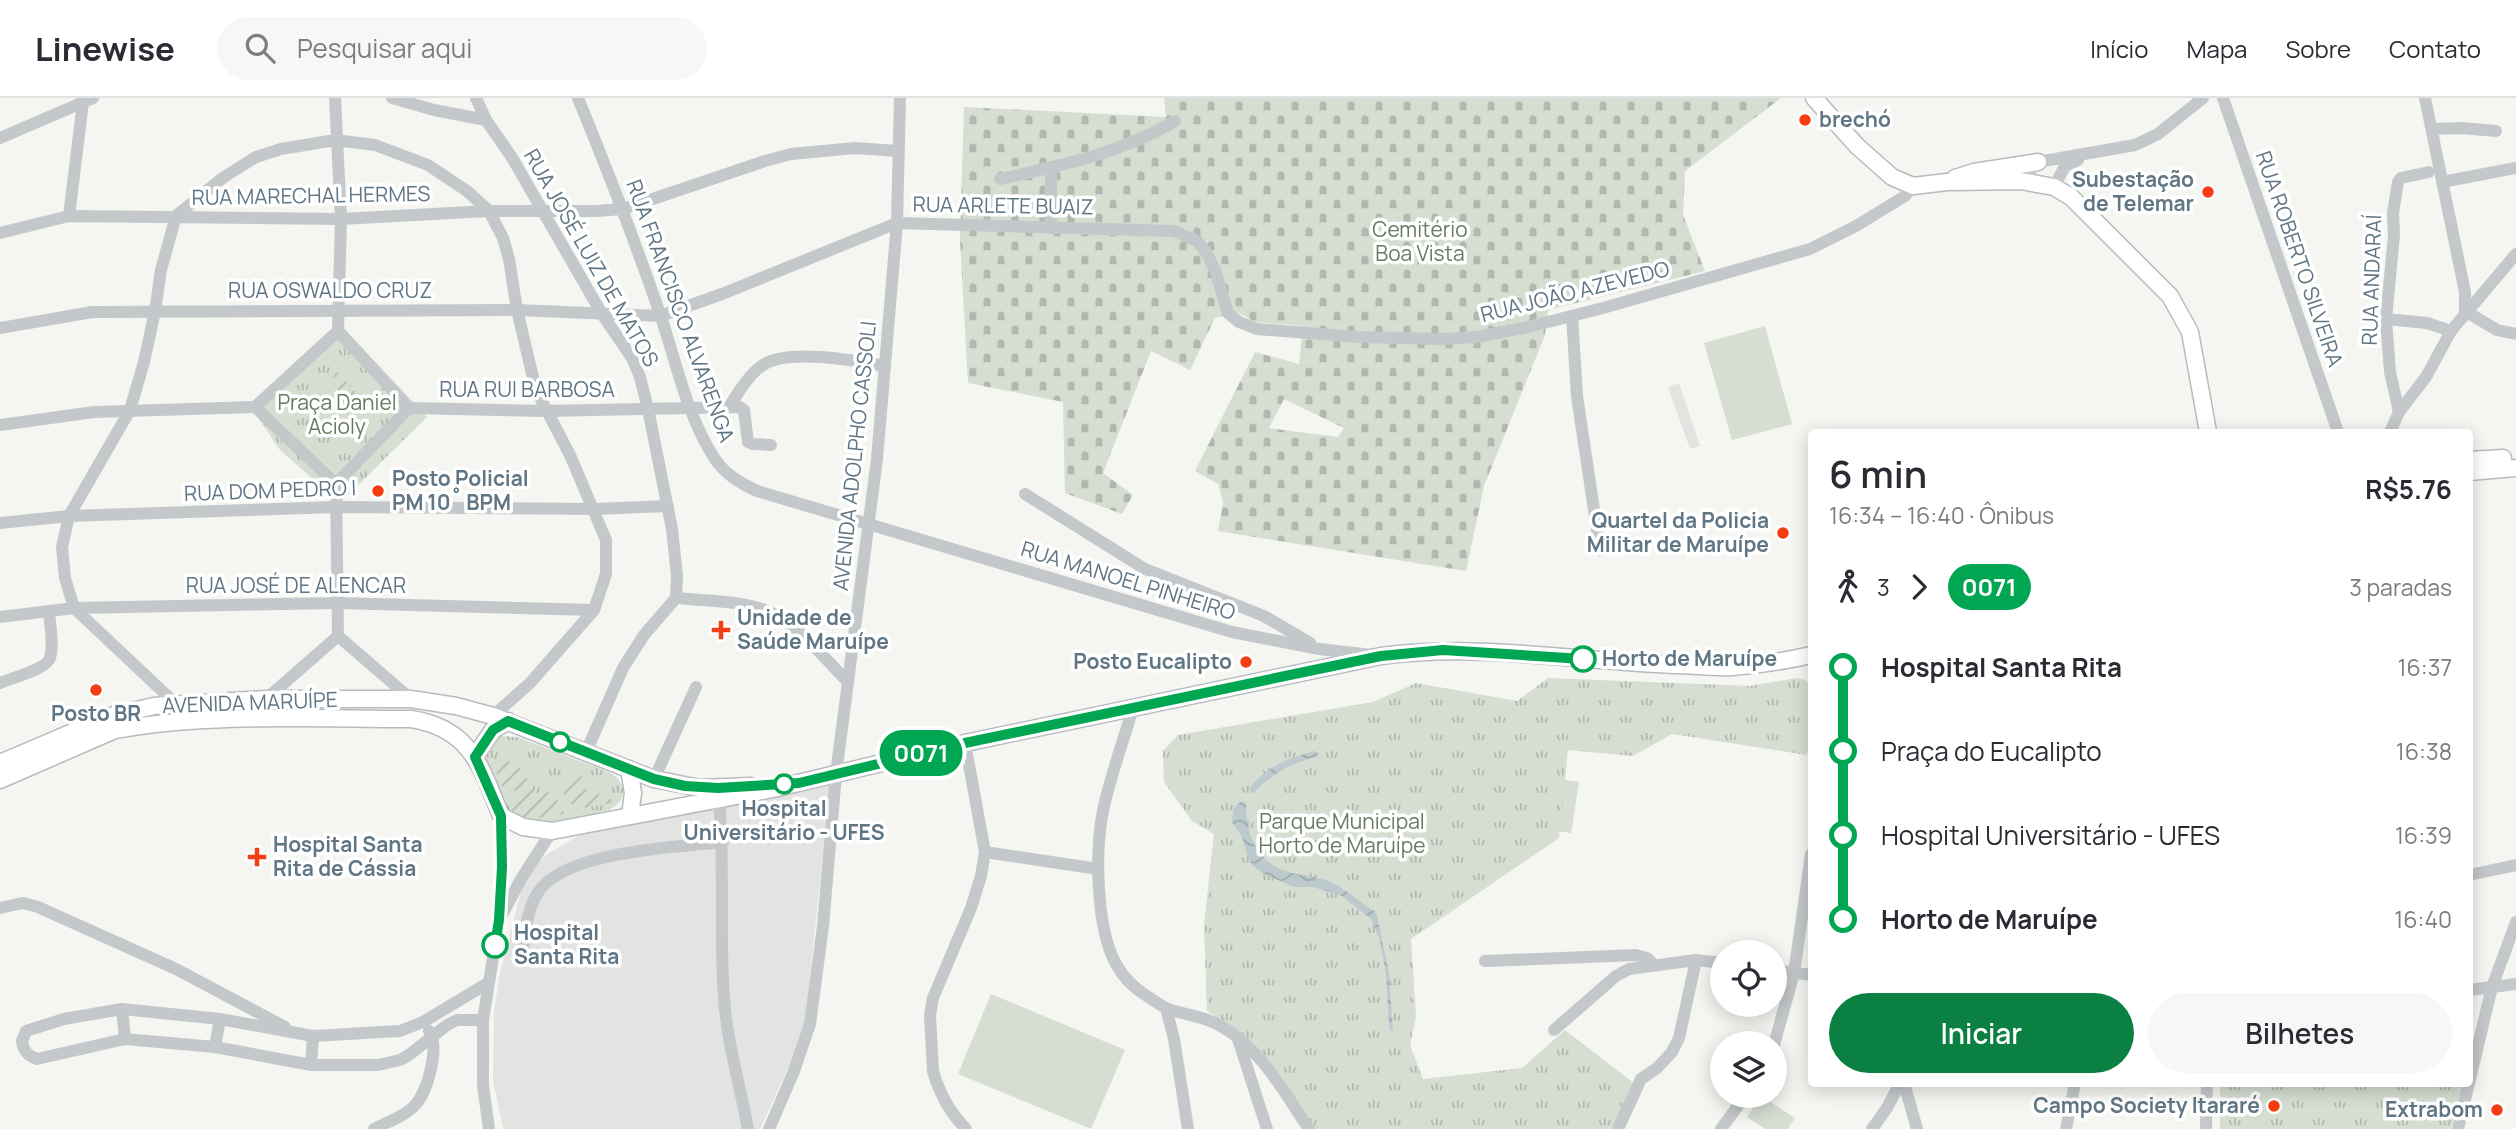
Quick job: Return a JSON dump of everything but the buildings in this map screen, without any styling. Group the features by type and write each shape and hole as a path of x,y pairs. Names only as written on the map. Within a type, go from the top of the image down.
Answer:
{"main road":[{"path":"1814,98 1857,146 1892,177 1913,186 1947,182 2021,181 2054,187 2071,197 2170,296 2190,332 2207,429"},
{"path":"1947,182 1974,172 2038,162"},
{"path":"2473,460 2516,457"},
{"path":"2473,472 2516,468"},
{"path":"500,718 475,757 501,816 523,827 552,831 719,800 965,743 1381,656 1474,650 1632,663 1730,667 1774,663 1808,656"},
{"name":"AVENIDA MARUÍPE","path":"0,763 110,716 133,710 176,704 266,699 411,699 456,706 500,718 586,752"},
{"name":"AVENIDA MARUÍPE","path":"0,780 116,730 177,722 411,719 445,728 461,740 475,757"},
{"path":"586,752 654,779 701,788 799,783"},
{"path":"629,769 633,793 630,815"}],"street":[{"path":"0,425 94,412 254,407 338,331 341,219 335,98"},
{"path":"392,98 434,110 486,120"},
{"name":"RUA JOSÉ LUIZ DE MATOS","path":"476,98 486,120 511,156 602,314 632,358 640,377 676,551 676,598"},
{"name":"RUA FRANCISCO ALVARENGA","path":"578,98 623,209 691,408 716,460 738,482 757,491 867,523"},
{"name":"AVENIDA ADOLPHO CASSOLI","path":"769,1129 798,1062 810,1024 823,926 836,774 877,459 897,223 900,98"},
{"path":"2021,181 2038,162 2135,145 2158,134 2203,98"},
{"name":"RUA ROBERTO SILVEIRA","path":"2223,98 2337,429"},
{"path":"2425,98 2465,292 2465,311"},
{"path":"0,138 88,100"},
{"path":"69,216 88,100"},
{"path":"1000,178 1115,149 1150,135 1175,121"},
{"path":"2432,130 2460,128 2496,131"},
{"path":"176,704 74,608 65,578 62,547 69,516 130,410 155,311 160,270 176,216 224,177 256,157 281,149 335,140 375,145 416,160 467,191 489,211 503,238 509,259 517,310 536,390 570,455 606,540 607,566 602,591 594,610 500,718"},
{"name":"RUA MARECHAL HERMES","path":"0,233 69,216 341,219 489,211 623,209 791,154 855,148 898,151"},
{"path":"2054,187 2065,166 2087,155"},
{"path":"1051,167 1051,228"},
{"path":"2442,182 2516,169"},
{"name":"RUA ANDARAÍ","path":"2399,412 2390,372 2386,319 2394,235 2393,213 2401,178 2429,172"},
{"name":"RUA JOÃO AZEVEDO","path":"1228,313 1257,329 1358,337 1477,337 1572,316 1810,249 1856,226 1905,196 1913,186"},
{"name":"RUA ARLETE BUAIZ","path":"660,316 722,294 897,223 1154,228 1186,234 1197,241 1206,252 1228,313"},
{"path":"2391,429 2399,412 2426,377 2465,311 2516,254"},
{"name":"RUA OSWALDO CRUZ","path":"0,328 92,312 517,310 660,316"},
{"path":"2465,311 2497,330 2516,334"},
{"path":"1572,316 1577,396 1600,550"},
{"path":"2386,319 2427,323 2451,331"},
{"path":"266,699 338,636 336,484 409,408 338,331"},
{"path":"771,445 750,444 744,410 729,407 765,363 812,357 843,358 885,366"},
{"path":"254,407 336,484"},
{"name":"RUA RUI BARBOSA","path":"409,408 545,411 729,407"},
{"path":"1025,494 1145,569 1264,616 1319,649"},
{"name":"RUA DOM PEDRO I","path":"0,523 69,516 336,507 594,509 668,506"},
{"name":"RUA MANOEL PINHEIRO","path":"867,523 1232,632 1319,649 1381,656"},
{"path":"586,752 628,660 644,635 676,598 721,602 774,613 787,622 848,682"},
{"name":"RUA JOSÉ DE ALENCAR","path":"0,617 74,608 338,603 594,610"},
{"path":"0,683 43,666 49,661 49,612"},
{"path":"338,636 411,699"},
{"path":"654,779 696,687"},
{"path":"1133,708 1103,812 1098,869 1104,924 1116,964 1139,990 1166,1008 1206,1019 1238,1038 1266,1067 1309,1129"},
{"path":"965,743 985,852 971,908 933,998 930,1015 933,1071 950,1111 966,1129"},
{"path":"719,800 723,842 721,935 726,1018 748,1129"},
{"path":"489,1129 483,1085 483,1020 499,920 501,816"},
{"path":"499,920 552,831"},
{"path":"521,962 529,915 538,893 547,882 562,872 639,851 723,842"},
{"path":"985,852 1098,869"},
{"path":"2473,874 2516,865"},
{"path":"1778,1031 1794,973 1808,875"},
{"path":"0,908 23,903 38,907 176,969 294,1032"},
{"path":"2473,1066 2492,987 2516,922"},
{"path":"1485,961 1636,954 1647,958 1654,965"},
{"path":"1618,1129 1641,1079 1657,1068 1672,1052 1678,1038 1696,960"},
{"path":"1554,1030 1616,976 1629,969 1696,960 1710,962"},
{"path":"1787,972 1808,975"},
{"path":"483,1020 457,1020 400,1060 378,1066 311,1065 215,1047 125,1039 37,1059 25,1052 22,1041 26,1031 64,1019 122,1009 220,1020 313,1036 400,1031 423,1022 488,983"},
{"path":"2473,989 2516,984"},
{"path":"1166,1008 1174,1039 1188,1129"},
{"path":"122,1009 125,1039"},
{"path":"215,1047 220,1020"},
{"path":"374,1129 404,1114 417,1103 428,1080 434,1046 433,1036 423,1022"},
{"path":"409,1028 418,1048"},
{"path":"311,1065 313,1036"},
{"path":"1238,1038 1267,1129"},
{"path":"1872,1129 1900,1087"},
{"path":"1903,1087 1917,1129"},
{"path":"2066,1129 2073,1087"},
{"path":"2203,1087 2206,1129"},
{"path":"2458,1129 2468,1087"},
{"path":"1721,1129 1736,1108"}],"shaded area":[{"path":"1679,383 1700,446 1690,449 1668,387"},
{"path":"831,779 805,1023 801,1040 760,1129 503,1129 493,1081 494,1011 500,973 523,884 536,865 546,855 583,833"}],"green space":[{"name":"Cemitério Boa Vista","path":"1164,98 1781,98 1685,171 1683,215 1705,271 1548,310 1545,335 1484,486 1466,571 1218,531 1223,502 1218,484 1195,471 1255,352 1299,364 1303,326 1255,322 1237,312 1215,318 1190,370 1151,351 1103,473 1133,495 1122,514 1065,493 1063,402 968,383 960,240 964,107 1166,117","holes":["1284,399 1344,428 1338,437 1269,428"]},
{"name":"Praça Daniel Acioly","path":"340,324 427,417 340,503 280,450 251,407"},
{"path":"1765,326 1792,424 1732,440 1704,343"},
{"path":"337,372 358,395 355,416 339,393 333,377"},
{"name":"Parque Municipal Horto de Maruípe","path":"1548,678 1750,686 1796,678 1808,683 1807,755 1672,734 1633,756 1568,750 1559,838 1411,939 1416,1017 1410,1045 1423,1079 1522,1068 1565,1030 1635,1084 1615,1129 1313,1129 1224,1022 1207,1011 1204,924 1214,834 1192,821 1164,782 1163,751 1178,735 1373,702 1416,683 1517,701"},
{"path":"501,736 517,737 609,772 622,786 623,796 609,810 573,818 533,822 512,816 497,797 481,758 491,739"},
{"path":"495,757 518,765 538,795 552,791 563,814 528,820 513,814 507,801 520,798 514,790 503,797 503,787 493,765"},
{"path":"570,772 585,778 585,789 611,799 613,803 575,809 563,793 564,782"},
{"path":"1543,777 1579,782 1571,833 1535,828"},
{"path":"991,994 1125,1050 1091,1129 958,1074"},
{"path":"2220,1087 2464,1087 2451,1129 2220,1129"},
{"path":"1753,1108 1780,1108 1795,1118 1788,1129 1765,1129 1747,1117"}],"water":[{"path":"1314,751 1318,756 1283,769 1254,792 1249,789 1255,781 1278,764"},
{"path":"1241,801 1246,804 1248,827 1256,848 1270,863 1292,873 1333,883 1376,912 1389,973 1393,1033 1389,1027 1386,973 1379,937 1371,919 1342,896 1313,887 1294,887 1264,874 1253,866 1242,837 1232,822 1233,809"}],"bus line":[{"name":"0071","path":"495,945 502,867 501,816 475,757 480,745 493,730 508,721 654,779 685,786 718,788 799,783 965,743 1381,656 1474,650 1583,659"}],"place":[{"name":"brechó","path":"1805,120"},
{"name":"Subestação de Telemar","path":"2208,192"},
{"name":"Posto Policial PM 10˚ BPM","path":"378,491"},
{"name":"Quartel da Policia Militar de Maruípe","path":"1783,533"},
{"name":"Unidade de Saúde Maruípe","path":"721,630"},
{"name":"Horto de Maruípe","path":"1583,659"},
{"name":"Posto Eucalipto","path":"1246,662"},
{"name":"Posto BR","path":"96,690"},
{"name":"Hospital Universitário - UFES","path":"784,784"},
{"name":"Hospital Santa Rita de Cássia","path":"257,857"},
{"name":"Hospital Santa Rita","path":"495,945"},
{"name":"Campo Society Itararé","path":"2274,1106"},
{"name":"Extrabom","path":"2497,1110"}]}
